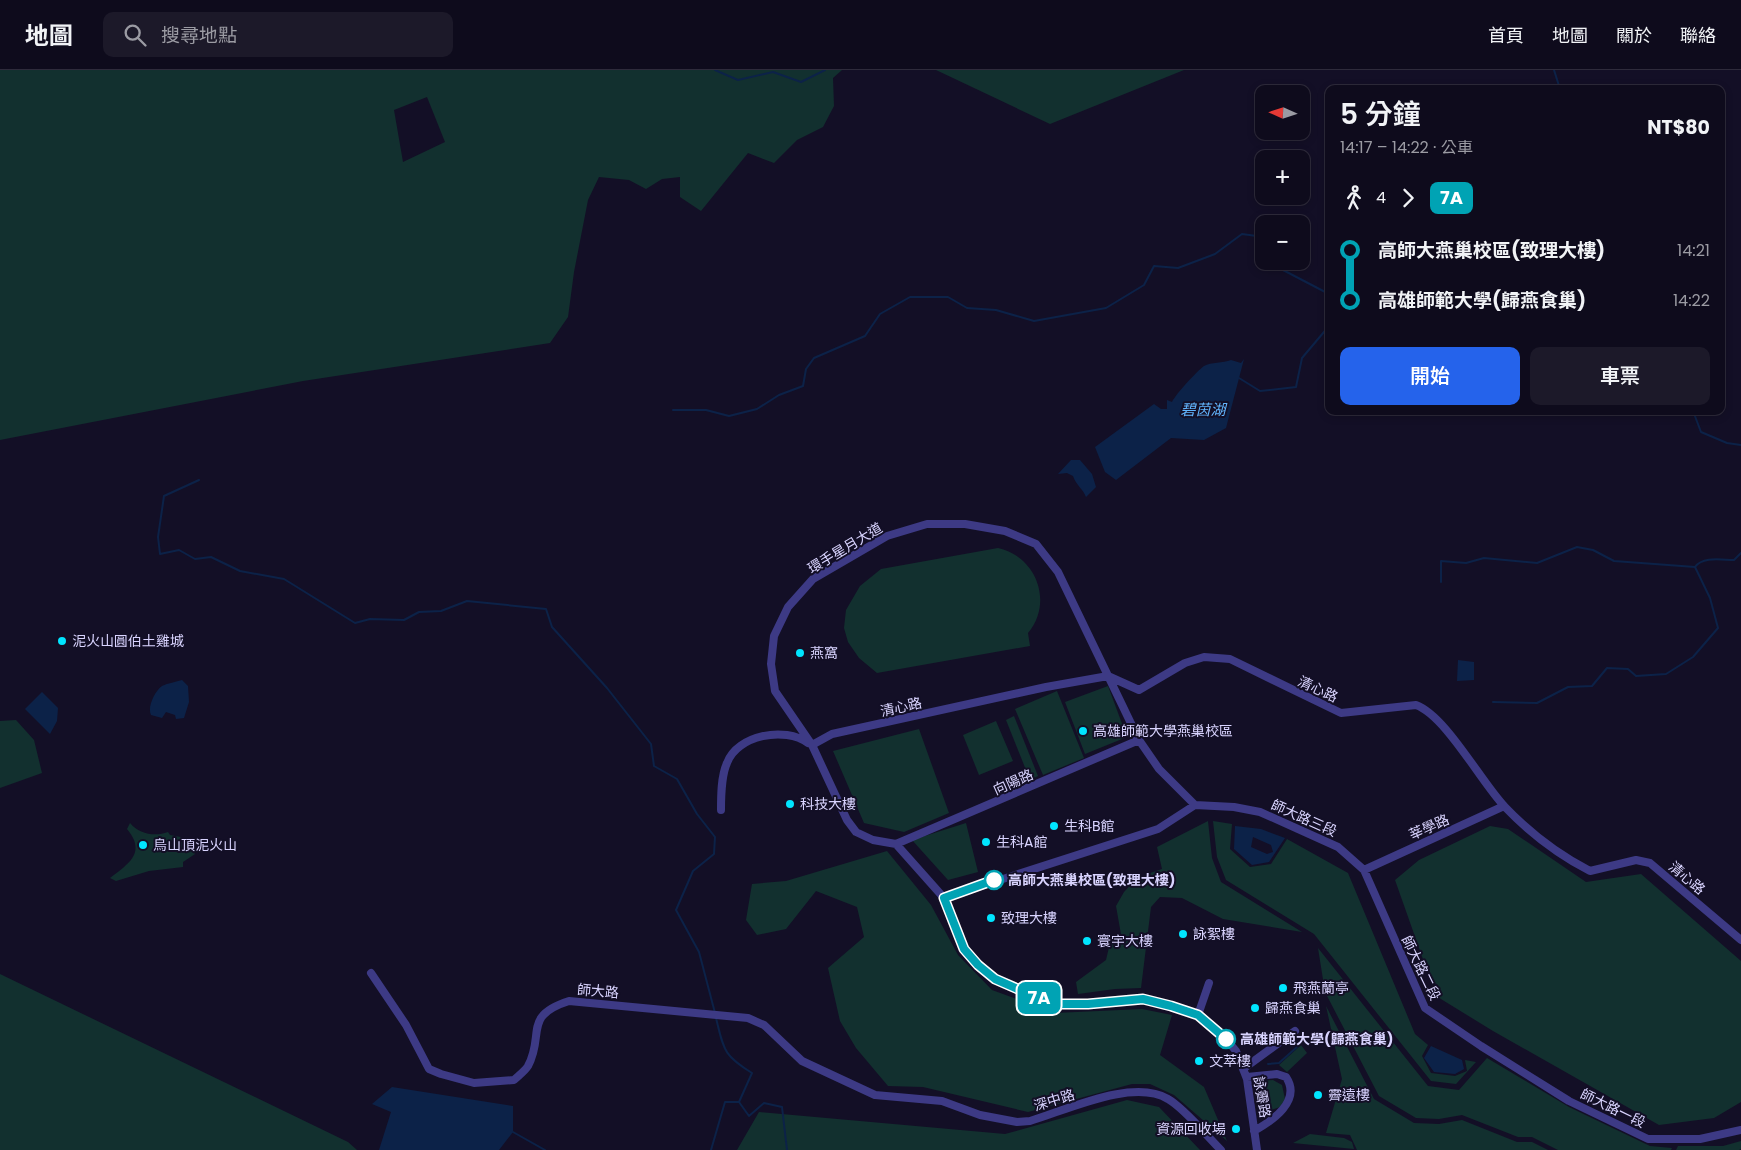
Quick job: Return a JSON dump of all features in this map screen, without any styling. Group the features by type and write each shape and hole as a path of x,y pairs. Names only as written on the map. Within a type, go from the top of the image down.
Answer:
{"street":[{"name":"環手星月大道","path":"896,844 873,840 856,832 847,820 826,779 812,745 775,691 771,664 774,636 788,607 813,579 886,536 926,524 965,524 1005,531 1036,544 1058,572 1139,740 1159,769 1195,805"},
{"name":"清心路","path":"812,745 832,734 1046,687 1108,676 1140,690 1185,663 1204,657 1230,659 1341,713 1416,705 1426,708 1504,806 1568,860 1590,872 1636,860 1650,863 1741,940"},
{"path":"721,810 726,763 736,747 772,733 801,738 812,745"},
{"name":"向陽路","path":"896,844 1139,740"},
{"path":"896,844 944,898 1158,829 1195,805"},
{"name":"師大路三段","path":"1195,805 1234,807 1275,818 1338,847 1364,870"},
{"name":"莘學路","path":"1364,870 1504,806"},
{"name":"師大路二段","path":"1364,870 1425,1008 1488,1050"},
{"name":"詠霽路","path":"944,898 964,949 978,965 995,979 1052,1004 1088,1004 1143,999 1198,1015 1226,1039 1236,1051 1247,1077 1257,1150"},
{"name":"師大路","path":"371,973 406,1025 430,1069 474,1083 514,1080 528,1066 536,1026 544,1013 569,1000 748,1018 764,1025 802,1061 876,1095"},
{"path":"1198,1015 1209,983"},
{"path":"1243,1068 1295,1031"},
{"name":"師大路一段","path":"1488,1050 1569,1101 1648,1139 1700,1139 1741,1130"},
{"path":"1247,1077 1278,1074 1286,1077 1290,1090 1286,1105 1276,1119 1254,1131"},
{"name":"深中路","path":"876,1095 942,1101 980,1115 1017,1122 1030,1121 1130,1091 1152,1092 1169,1099 1220,1150"}],"green space":[{"path":"0,70 842,70 833,78 834,106 823,127 797,140 774,163 748,153 701,211 680,197 680,177 662,179 646,189 629,180 599,177 588,200 574,272 568,317 550,343 303,381 0,440","holes":["427,97 445,142 403,162 394,110"]},
{"path":"936,70 1184,70 1050,124"},
{"path":"998,548 1022,560 1031,570 1037,582 1040,608 1036,621 1028,633 1030,646 877,673 859,658 848,642 844,628 846,610 860,586 881,569"},
{"path":"1108,686 1127,737 1085,754 1065,702"},
{"path":"1057,691 1084,758 1043,775 1015,709"},
{"path":"1014,716 1038,776 1030,780 1006,720"},
{"path":"16,720 34,740 42,773 0,788 0,721"},
{"path":"996,721 1013,761 979,775 963,735"},
{"path":"919,729 949,813 904,832 864,823 833,751"},
{"path":"1208,821 1212,858 1221,882 1302,932 1223,919 1182,898 1160,897 1151,907 1141,988 1078,994 1076,982 1106,960 1110,943 1122,940 1116,906 1124,892 1138,877 1162,869 1157,847"},
{"path":"1213,821 1232,824 1230,849 1250,867 1271,864 1287,839 1348,873 1415,1034 1428,1045 1422,1056 1431,1073 1455,1076 1467,1071 1465,1060 1476,1062 1456,1084 1431,1081 1314,934 1226,880 1217,857"},
{"path":"130,823 138,830 148,834 168,832 170,835 186,838 195,854 183,862 183,867 149,871 116,881 110,878 129,863 135,851 133,837 127,829"},
{"path":"966,823 978,872 948,880 912,840"},
{"path":"1490,826 1508,829 1586,882 1641,874 1741,961 1741,1102 1714,1118 1659,1125 1493,1031 1436,996 1395,880 1419,860"},
{"path":"887,851 931,905 958,955 992,990 1055,1013 1142,1009 1172,1015 1160,1055 1204,1087 1227,1141 1174,1095 1150,1084 1132,1084 1028,1112 923,1087 888,1086 856,1048 840,1021 828,968 864,937 857,907 816,891 786,929 757,935 746,920 752,884 786,881"},
{"path":"1318,948 1428,1086 1459,1090 1487,1058 1569,1107 1650,1146 1672,1148 1671,1150 1558,1150 1532,1137 1518,1137 1462,1115 1439,1119 1416,1118 1379,1096 1325,992"},
{"path":"0,974 348,1142 357,1150 0,1150"},
{"path":"1326,1006 1374,1099 1414,1123 1439,1124 1462,1120 1517,1142 1532,1142 1548,1150 1357,1150 1350,1135 1326,1133 1342,1079"},
{"path":"1301,1045 1307,1053 1287,1072 1279,1065"},
{"path":"1273,1080 1282,1085 1285,1099 1280,1107 1271,1110 1264,1081"},
{"path":"1127,1100 1159,1107 1200,1150 737,1150 759,1112 1005,1134"},
{"path":"1310,1134 1344,1138 1352,1142 1354,1149 1293,1143"},
{"path":"1741,1141 1741,1149 1739,1150 1676,1150 1678,1146 1723,1146"}],"water":[{"name":"碧茵湖","path":"1244,359 1226,428 1204,440 1171,438 1116,480 1105,472 1095,447 1154,404 1161,409 1167,409 1167,400 1172,402 1186,383 1204,366 1231,360 1241,363"},
{"path":"1071,460 1080,460 1092,474 1096,487 1086,497 1073,476 1067,473 1058,474"},
{"path":"1458,660 1474,662 1474,680 1457,681"},
{"path":"182,680 188,686 189,702 184,718 176,719 175,715 166,712 162,718 151,715 151,704 159,688"},
{"path":"42,692 58,708 57,721 50,734 25,709"},
{"path":"1235,826 1261,829 1285,838 1269,862 1252,865 1234,849","holes":["1253,837 1271,845 1273,852 1267,854 1251,847"]},
{"path":"1431,1046 1462,1060 1464,1069 1455,1074 1434,1072 1424,1058"},
{"path":"392,1087 513,1106 513,1132 499,1150 379,1150 391,1112 372,1104"}],"waterway":[{"path":"715,70 738,80 773,72 801,82 825,70"},
{"path":"1554,70 1559,85"},
{"path":"673,410 706,410 729,416 757,409 779,395 803,386 806,369 814,358 865,336 880,314 910,297 948,297 967,308 996,310 1034,321 1106,308 1144,285 1154,266 1178,268 1215,254 1242,234 1255,236"},
{"path":"1283,270 1325,292"},
{"path":"1239,378 1260,391 1296,387 1302,358 1325,331"},
{"path":"1695,415 1701,432 1727,443 1741,445"},
{"path":"199,480 164,496 158,537 160,554 179,550 195,559 211,557 240,571 284,579 355,623 370,619 404,620 419,612 441,611 467,601 546,609 552,627 607,688 651,744 654,766 677,779 697,814 715,837 714,854 693,871 676,910 699,952 715,1013"},
{"path":"1441,582 1441,561 1466,563 1484,558 1537,563 1577,547 1593,550 1614,561 1695,567"},
{"path":"1493,702 1537,703 1568,687 1592,686 1607,668 1628,669 1636,676 1666,674 1693,657 1718,628 1710,598 1695,567 1708,560 1734,560 1741,553"},
{"path":"716,1018 726,1051 735,1061 752,1073 739,1102 749,1116 764,1103 782,1107 787,1150"},
{"path":"1268,1064 1279,1063 1297,1047"},
{"path":"711,1150 725,1102 739,1102"},
{"path":"513,1132 545,1150"}],"bus line":[{"name":"7A","path":"994,880 944,898 964,949 978,965 995,979 1052,1004 1088,1004 1143,999 1171,1006 1198,1015 1226,1039"}],"place":[{"name":"泥火山圓伯土雞城","path":"62,641"},
{"name":"燕窩","path":"800,653"},
{"name":"高雄師範大學燕巢校區","path":"1083,731"},
{"name":"科技大樓","path":"790,804"},
{"name":"生科B館","path":"1054,826"},
{"name":"生科A館","path":"986,842"},
{"name":"烏山頂泥火山","path":"143,845"},
{"name":"高師大燕巢校區(致理大樓)","path":"994,880"},
{"name":"致理大樓","path":"991,918"},
{"name":"詠絮樓","path":"1183,934"},
{"name":"寰宇大樓","path":"1087,941"},
{"name":"飛燕蘭亭","path":"1283,988"},
{"name":"歸燕食巢","path":"1255,1008"},
{"name":"高雄師範大學(歸燕食巢)","path":"1226,1039"},
{"name":"文萃樓","path":"1199,1061"},
{"name":"霽遠樓","path":"1318,1095"},
{"name":"資源回收場","path":"1236,1129"}]}
